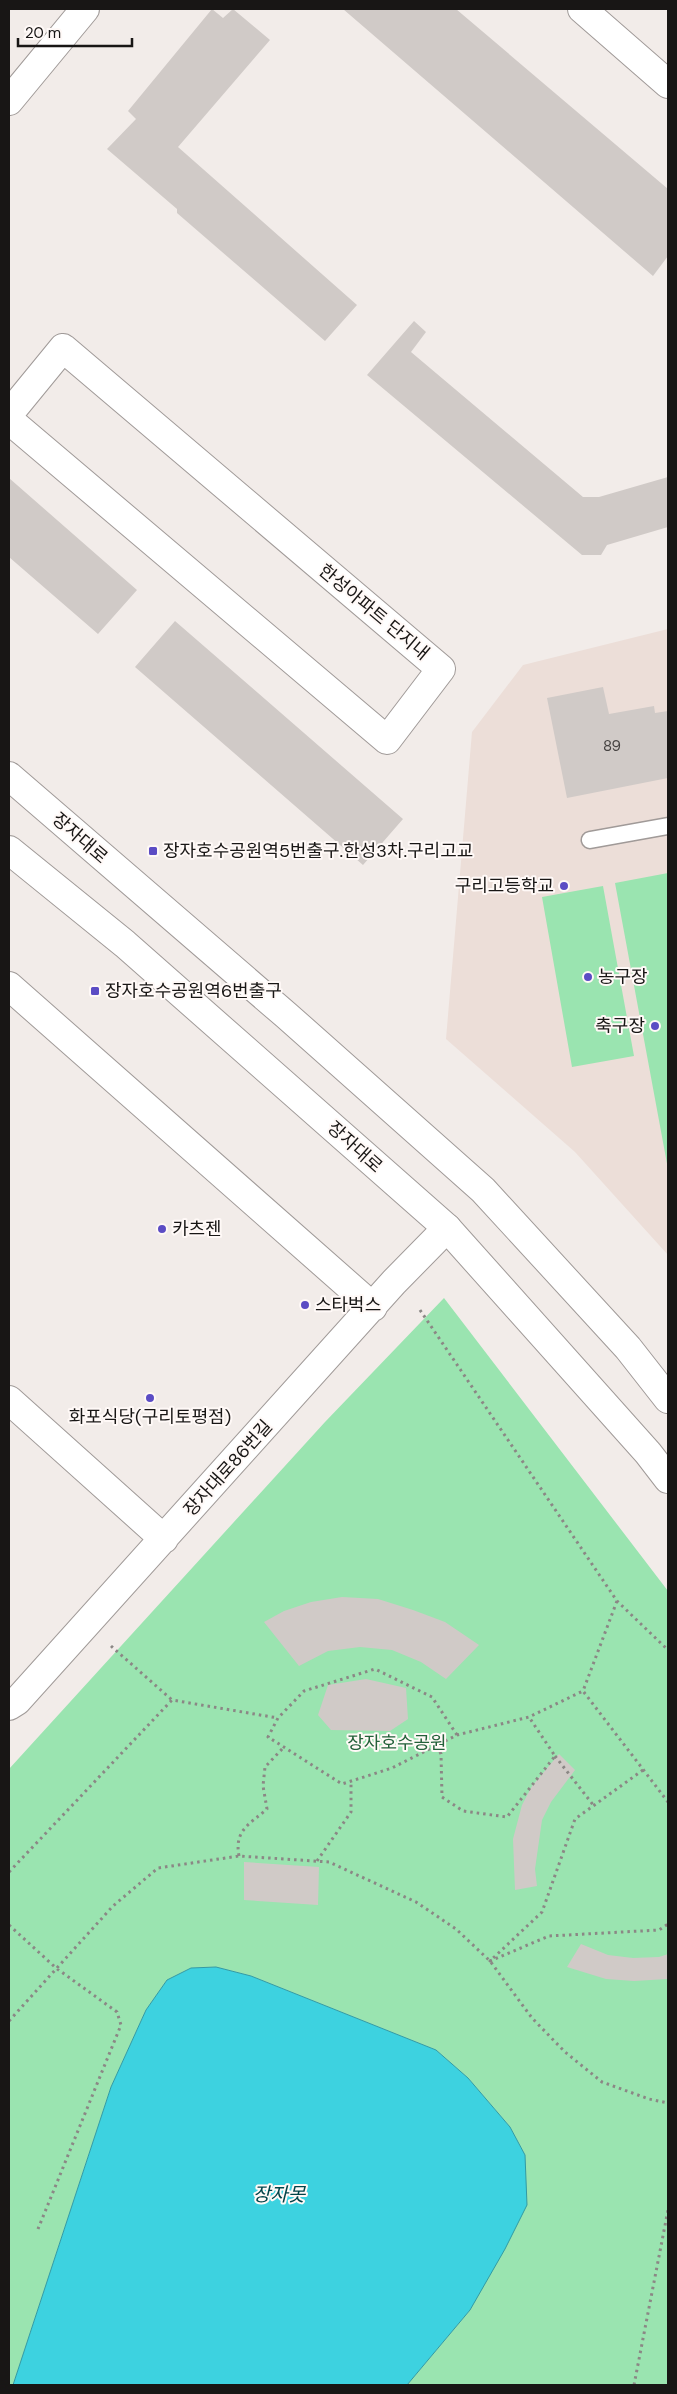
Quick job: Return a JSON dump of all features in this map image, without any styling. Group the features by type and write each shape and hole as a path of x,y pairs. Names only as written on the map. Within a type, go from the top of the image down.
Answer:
{"street":[{"path":"9,101 85,9"},
{"path":"582,9 668,84"},
{"name":"한성아파트 단지내","path":"9,414 63,348 441,669 387,740 9,420"},
{"name":"장자대로","path":"9,776 286,1015 483,1190 628,1348 668,1399"},
{"name":"장자대로","path":"9,850 125,944 446,1228 668,1479"},
{"path":"9,986 374,1307"},
{"name":"장자대로86번길","path":"9,1706 17,1702 446,1228"},
{"path":"9,1400 164,1539"}],"lane":[{"path":"590,840 668,826"}],"path":[{"path":"420,1310 618,1601 668,1650"},
{"path":"457,1735 432,1697 375,1669 304,1690 278,1718 268,1737 342,1784 392,1768 457,1735 529,1717 583,1691 618,1601"},
{"path":"86,1625 172,1700 278,1718"},
{"path":"583,1691 668,1802"},
{"path":"9,1872 172,1700"},
{"path":"529,1717 555,1756 594,1806"},
{"path":"437,1746 441,1754 442,1797 463,1811 507,1817 555,1756"},
{"path":"239,1856 237,1844 241,1833 268,1809 263,1786 265,1767 284,1747"},
{"path":"490,1961 542,1912 576,1819 643,1770"},
{"path":"317,1861 351,1812 351,1782"},
{"path":"9,2021 113,1906 158,1868 239,1856 329,1862 416,1902 456,1929 490,1961 532,2018 565,2052 602,2082 649,2099 668,2103"},
{"path":"490,1961 549,1936 660,1930 668,1924"},
{"path":"9,1925 56,1968 117,2012 121,2026 38,2229"},
{"path":"634,2385 668,2210"}],"shaded area":[{"name":"구리고등학교","path":"668,629 668,1255 575,1152 446,1039 472,732 523,665"}],"green space":[{"name":"축구장","path":"668,873 668,1169 615,883"},
{"name":"농구장","path":"603,886 634,1056 572,1067 542,897"},
{"name":"장자호수공원","path":"444,1298 668,1591 668,2385 407,2385 470,2310 525,2155 510,2127 468,2078 436,2050 251,1976 216,1967 191,1968 167,1980 146,2010 111,2087 13,2385 9,2385 9,1769 325,1422"}],"water":[{"name":"장자못","path":"216,1967 251,1976 436,2050 468,2078 510,2127 525,2155 527,2205 505,2249 470,2310 407,2385 13,2385 111,2087 146,2010 167,1980 191,1968"}],"building":[{"path":"212,9 223,18 233,9 270,40 178,147 357,305 325,341 177,213 177,209 107,149 136,119 128,111"},
{"path":"343,9 456,9 668,189 668,256 653,276"},
{"path":"414,321 426,332 411,352 583,497 599,497 668,477 668,527 607,545 601,555 582,555 367,375"},
{"path":"9,478 137,590 98,634 9,557"},
{"path":"175,621 403,819 363,865 135,667"},
{"path":"603,687 609,714 654,706 655,713 668,711 668,778 567,798 547,698"},
{"path":"342,1597 378,1599 413,1610 445,1622 479,1645 446,1679 421,1662 392,1650 360,1647 328,1651 299,1666 264,1622 284,1611 311,1602"},
{"path":"366,1679 406,1688 408,1719 390,1731 331,1730 318,1715 328,1685"},
{"path":"559,1754 575,1770 551,1802 542,1820 535,1869 537,1886 515,1890 513,1839 522,1805 532,1786"},
{"path":"244,1862 319,1867 318,1905 244,1900"},
{"path":"581,1944 608,1955 633,1958 659,1957 668,1954 668,1979 634,1981 606,1979 567,1967"}],"place":[{"name":"장자호수공원역5번출구.한성3차.구리고교","path":"153,851"},
{"name":"구리고등학교","path":"564,886"},
{"name":"농구장","path":"588,977"},
{"name":"장자호수공원역6번출구","path":"95,991"},
{"name":"축구장","path":"655,1026"},
{"name":"카츠젠","path":"162,1229"},
{"name":"스타벅스","path":"305,1305"},
{"name":"화포식당(구리토평점)","path":"150,1398"}]}
